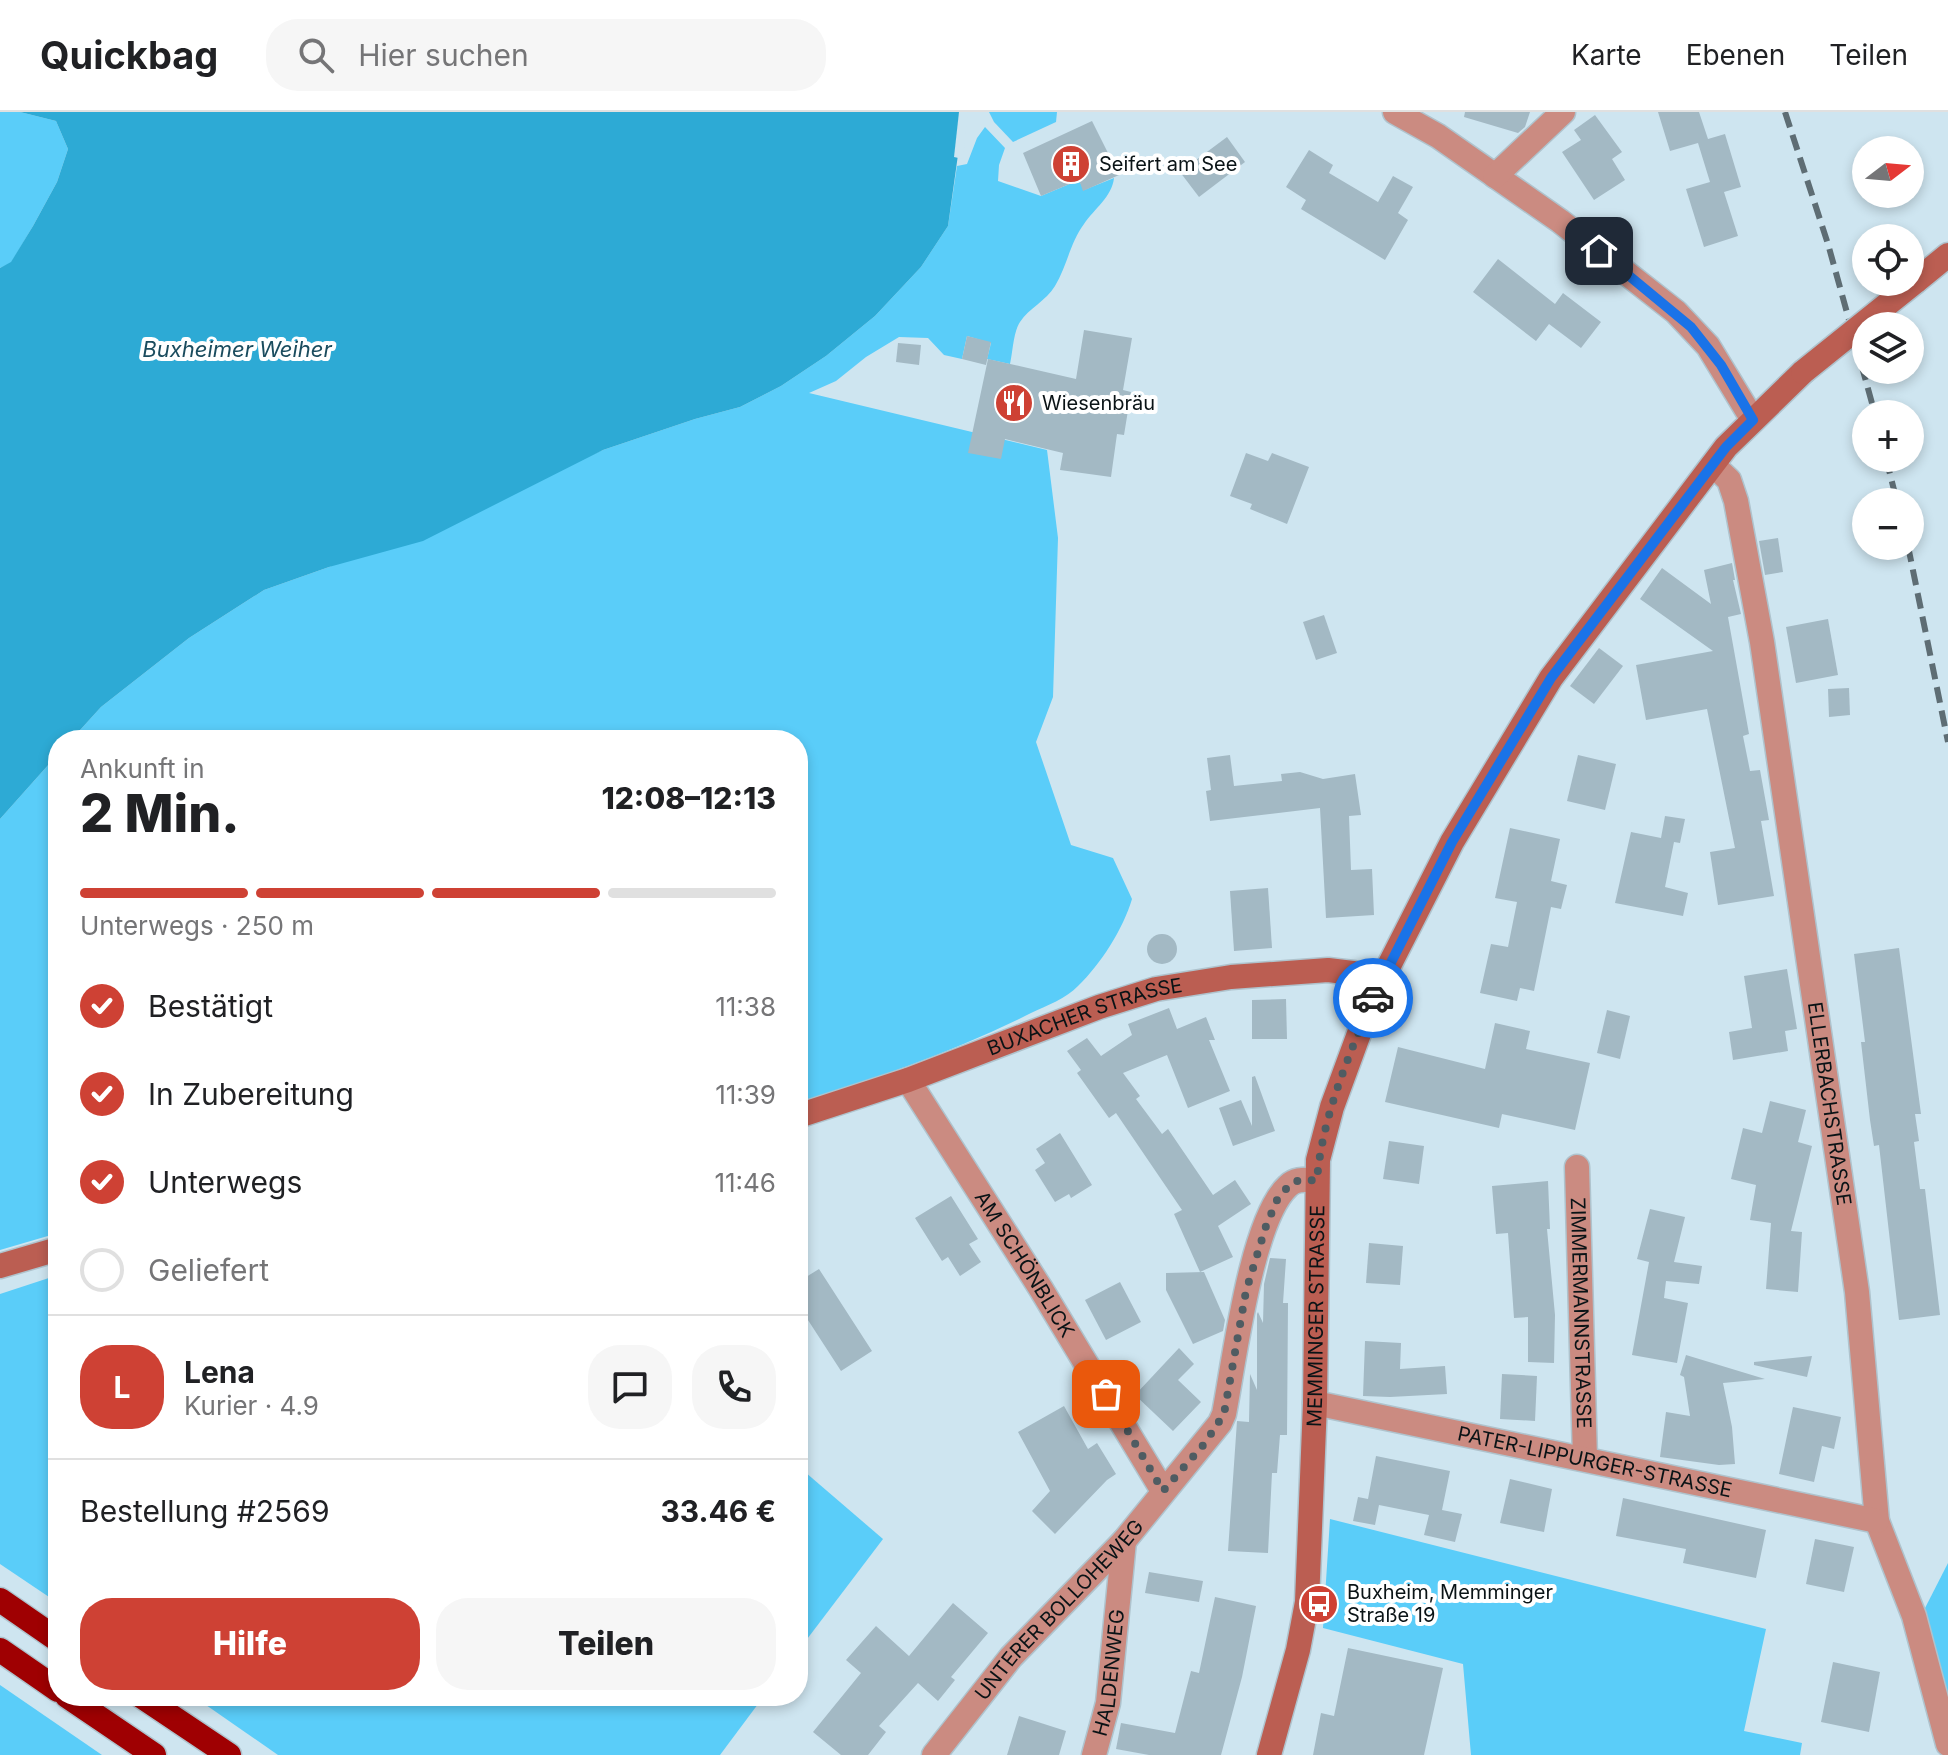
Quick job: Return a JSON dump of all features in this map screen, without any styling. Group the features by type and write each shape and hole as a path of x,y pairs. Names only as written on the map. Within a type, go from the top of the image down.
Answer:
{"highway":[{"path":"0,1600 48,1633"},
{"path":"0,1650 48,1683"},
{"path":"82,1706 154,1755"},
{"path":"156,1706 229,1755"}],"street":[{"path":"1395,112 1438,136 1495,176 1579,236 1676,312 1708,346 1753,420"},
{"path":"1495,176 1563,112"},
{"name":"MEMMINGER STRASSE","path":"1269,1755 1298,1650 1307,1602 1315,1403 1317,1180 1321,1147 1332,1107 1379,984 1452,842 1551,678 1713,465 1753,420 1803,372 1948,255"},
{"name":"ELLERBACHSTRASSE","path":"1713,465 1729,480 1736,501 1762,642 1857,1292 1877,1521 1914,1616 1948,1744"},
{"name":"BUXACHER STRASSE","path":"808,1113 908,1080 1099,1007 1156,989 1231,977 1328,970 1353,973 1379,984"},
{"name":"AM SCHÖNBLICK","path":"908,1080 1041,1289 1163,1491"},
{"name":"ZIMMERMANNSTRASSE","path":"1577,1167 1585,1459"},
{"name":"UNTERER BOLLOHEWEG","path":"934,1755 1011,1657 1124,1541 1205,1443 1224,1414 1246,1291 1277,1200 1296,1181 1317,1180"},
{"path":"0,1266 48,1252"},
{"name":"PATER-LIPPURGER-STRASSE","path":"1315,1403 1877,1521"},
{"name":"HALDENWEG","path":"1094,1755 1108,1703 1124,1541"}],"shaded area":[{"path":"0,112 20,112 56,121 68,149 57,182 33,226 11,263 0,268"},
{"path":"989,112 1057,112 1056,122 1013,142"},
{"path":"985,127 1005,148 998,181 1041,196 1079,180 1084,190 1114,178 1106,197 1079,231 1055,286 1020,322 1010,364 987,359 991,343 967,336 962,359 944,355 928,338 899,337 866,357 836,381 809,393 1047,450 1058,538 1053,697 1036,742 1071,845 1113,858 1132,899 1103,957 1068,994 945,1052 808,1100 808,730 80,730 101,707 189,638 264,590 329,567 603,450 740,407 781,386 826,356 875,316 921,267 948,226 957,166 967,164"},
{"path":"48,765 48,1236 0,1250 0,819"},
{"path":"48,1278 48,1596 0,1564 0,1294"},
{"path":"808,1475 883,1539 808,1638"},
{"path":"1330,1519 1766,1629 1744,1731 1802,1743 1800,1755 1471,1755 1463,1664 1323,1628"},
{"path":"1948,1563 1948,1706 1923,1612"},
{"path":"0,1685 102,1755 0,1755"},
{"path":"207,1706 757,1706 720,1755 278,1755"}],"water":[{"name":"Buxheimer Weiher","path":"20,112 964,112 948,226 921,267 875,316 826,356 781,386 740,407 603,450 423,541 329,567 264,590 189,638 101,707 80,730 48,730 48,765 0,819 0,268 11,262 57,182 68,149 56,121"}],"pier":[{"path":"959,112 968,112 963,159 954,157"}],"building":[{"path":"1465,112 1530,112 1525,127 1518,133 1464,117"},
{"path":"1658,112 1699,112 1708,139 1725,134 1741,187 1724,192 1738,236 1704,247 1686,189 1710,182 1698,143 1670,151"},
{"path":"1595,115 1622,152 1612,159 1625,180 1594,200 1562,152 1581,140 1574,130"},
{"name":"Seifert am See","path":"1092,121 1119,175 1083,191 1079,180 1041,196 1023,153"},
{"path":"1227,137 1245,162 1199,197 1180,172"},
{"path":"1309,150 1333,165 1329,173 1378,202 1393,176 1413,187 1398,213 1408,220 1385,260 1301,209 1306,200 1286,187"},
{"path":"1498,259 1555,304 1563,293 1601,322 1581,348 1549,324 1536,341 1473,292"},
{"path":"1084,330 1132,338 1123,390 1131,392 1124,435 1117,434 1111,477 1060,470 1063,453 1005,439 1001,459 968,453 988,359 1076,379"},
{"path":"967,336 991,342 986,365 962,359"},
{"path":"898,343 921,345 919,365 896,362"},
{"path":"1246,453 1268,461 1272,453 1309,467 1287,524 1250,509 1252,504 1230,496"},
{"path":"1778,538 1783,572 1765,575 1759,541"},
{"path":"1732,563 1741,614 1728,617 1749,734 1743,736 1750,771 1760,770 1769,820 1761,821 1774,896 1718,905 1710,852 1735,848 1707,709 1646,720 1636,665 1713,651 1640,599 1662,568 1711,604 1704,570"},
{"path":"1324,615 1337,653 1316,660 1303,622"},
{"path":"1828,619 1838,675 1796,683 1786,627"},
{"path":"1599,648 1623,666 1594,704 1570,686"},
{"path":"1849,688 1850,715 1829,717 1828,689"},
{"path":"1230,755 1234,786 1282,781 1281,774 1300,772 1323,779 1355,774 1361,815 1349,816 1351,870 1372,869 1374,915 1326,918 1320,808 1210,821 1206,791 1211,790 1207,758"},
{"path":"1578,755 1616,764 1605,810 1567,801"},
{"path":"1665,816 1685,819 1680,843 1674,842 1665,887 1688,893 1683,916 1615,903 1631,832 1661,838"},
{"path":"1510,828 1560,839 1551,881 1567,885 1561,909 1551,907 1534,991 1520,988 1517,1001 1480,993 1491,944 1508,947 1517,902 1495,898"},
{"path":"1268,888 1272,948 1234,951 1230,891"},
{"path":"1162,934 1168,935 1176,943 1176,955 1168,963 1162,964 1156,963 1148,955 1147,949 1148,943 1156,935"},
{"path":"1899,948 1921,1114 1915,1114 1919,1141 1914,1142 1920,1189 1925,1189 1940,1315 1899,1320 1879,1145 1874,1146 1870,1120 1861,1042 1865,1042 1854,954"},
{"path":"1787,969 1797,1029 1785,1031 1788,1051 1733,1060 1729,1032 1752,1028 1744,976"},
{"path":"1286,999 1287,1039 1252,1039 1252,1000"},
{"path":"1169,1008 1177,1029 1206,1017 1215,1040 1209,1040 1230,1091 1188,1108 1167,1055 1123,1073 1140,1096 1136,1099 1162,1134 1168,1129 1213,1195 1235,1180 1251,1204 1218,1226 1233,1257 1200,1272 1174,1214 1182,1210 1116,1113 1109,1118 1077,1073 1081,1070 1067,1051 1087,1038 1101,1056 1132,1035 1128,1024"},
{"path":"1607,1010 1630,1016 1620,1059 1597,1053"},
{"path":"1495,1023 1530,1031 1526,1049 1590,1063 1575,1130 1502,1114 1499,1128 1385,1102 1398,1047 1485,1069"},
{"path":"1255,1076 1275,1131 1233,1146 1219,1108 1241,1100 1252,1126 1252,1077"},
{"path":"1770,1101 1806,1110 1798,1142 1812,1146 1791,1231 1802,1232 1798,1292 1766,1289 1771,1223 1750,1220 1756,1185 1731,1179 1743,1128 1762,1133"},
{"path":"1060,1133 1092,1185 1071,1198 1069,1194 1055,1202 1035,1170 1045,1163 1036,1149"},
{"path":"1389,1141 1424,1146 1419,1184 1383,1179"},
{"path":"1548,1181 1550,1229 1547,1229 1555,1315 1554,1363 1528,1362 1528,1317 1514,1318 1508,1233 1496,1234 1492,1186"},
{"path":"951,1196 978,1239 969,1244 981,1262 960,1276 948,1257 942,1261 915,1218"},
{"path":"1650,1209 1685,1217 1674,1262 1702,1266 1699,1284 1666,1281 1664,1298 1688,1303 1677,1363 1632,1355 1649,1262 1637,1259"},
{"path":"1369,1243 1403,1246 1400,1285 1366,1283"},
{"path":"1270,1258 1286,1259 1283,1303 1288,1303 1287,1435 1280,1435 1277,1473 1272,1473 1268,1553 1228,1551 1237,1421 1249,1422 1250,1374 1257,1390 1257,1314 1263,1323 1264,1284"},
{"path":"819,1269 872,1351 841,1371 808,1320 808,1276"},
{"path":"1204,1272 1225,1320 1223,1331 1193,1344 1166,1290 1166,1273"},
{"path":"1120,1282 1141,1322 1106,1340 1085,1300"},
{"path":"1365,1341 1401,1343 1400,1369 1445,1366 1447,1394 1363,1396"},
{"path":"1179,1348 1194,1364 1178,1380 1201,1402 1173,1431 1135,1395"},
{"path":"1686,1355 1765,1379 1723,1383 1732,1427 1735,1464 1719,1465 1660,1457 1666,1412 1690,1416 1684,1377 1680,1375"},
{"path":"1812,1356 1807,1377 1754,1365 1754,1362"},
{"path":"1502,1374 1537,1376 1535,1421 1500,1419"},
{"path":"1064,1406 1088,1449 1097,1443 1116,1474 1055,1534 1032,1511 1050,1491 1018,1432"},
{"path":"1793,1407 1841,1417 1834,1449 1822,1446 1814,1482 1779,1474"},
{"path":"1376,1456 1450,1471 1442,1510 1462,1514 1455,1542 1424,1535 1429,1515 1379,1505 1375,1525 1353,1521 1358,1497 1368,1499"},
{"path":"1510,1479 1552,1489 1544,1532 1500,1523"},
{"path":"1623,1498 1766,1530 1756,1578 1683,1563 1686,1549 1616,1536"},
{"path":"1815,1539 1854,1547 1844,1592 1806,1584"},
{"path":"1149,1572 1203,1581 1199,1602 1145,1593"},
{"path":"1215,1597 1256,1606 1242,1677 1221,1755 1149,1755 1116,1749 1121,1723 1175,1733 1191,1671 1199,1673"},
{"path":"953,1603 988,1633 951,1677 955,1680 938,1701 918,1683 879,1726 886,1732 868,1755 841,1755 813,1732 861,1673 846,1660 876,1626 909,1656"},
{"path":"1348,1648 1443,1668 1424,1755 1313,1755 1321,1713 1334,1716"},
{"path":"1833,1662 1880,1672 1869,1732 1821,1722"},
{"path":"1019,1716 1066,1731 1059,1755 1007,1755"}],"railway":[{"path":"1785,112 1828,244 1871,400"},
{"path":"1890,472 1894,488"},
{"path":"1911,560 1948,742"}],"way so far":[{"path":"1106,1394 1163,1491 1205,1443 1224,1414 1246,1291 1266,1226 1285,1188 1296,1181 1317,1180 1318,1160 1332,1107 1373,998"}],"place":[{"name":"Seifert am See","path":"1071,164"},
{"name":"Wiesenbräu","path":"1014,403"},
{"name":"Buxheim, Memminger Straße 19","path":"1319,1604"}],"route":[{"path":"1373,998 1452,842 1551,678 1726,447 1753,420 1721,365 1691,327 1599,251"}]}
